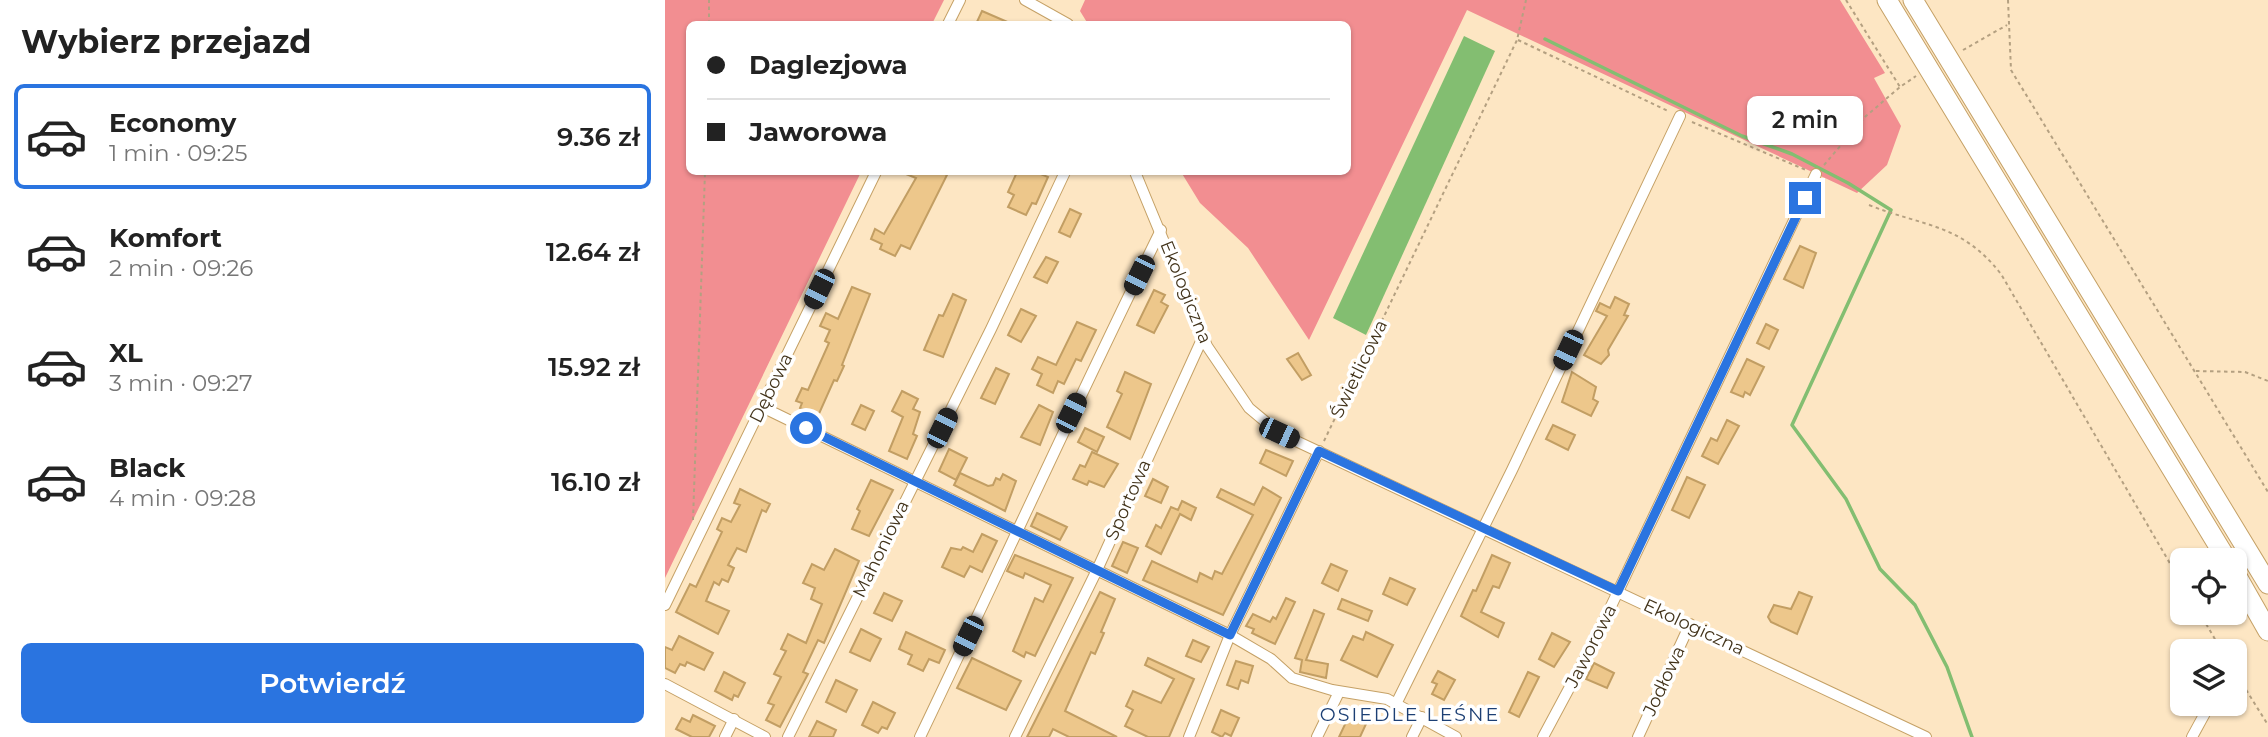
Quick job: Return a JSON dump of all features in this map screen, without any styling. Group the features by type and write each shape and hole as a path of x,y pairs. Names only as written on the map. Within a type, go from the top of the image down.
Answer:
{"highway":[{"path":"1887,0 2220,548"},
{"path":"1913,0 2268,584"},
{"path":"2247,594 2268,631"}],"street":[{"path":"950,21 960,0"},
{"path":"1025,0 1063,21"},
{"path":"1396,704 1679,116"},
{"name":"Jaworowa","path":"1543,737 1618,591 1816,174"},
{"name":"Dębowa","path":"665,605 875,175"},
{"name":"Mahoniowa","path":"788,737 1064,175"},
{"name":"Ekologiczna","path":"1136,175 1203,337 1249,408 1279,433 1926,737"},
{"path":"920,737 1019,530 1071,413 1161,230"},
{"name":"Sportowa","path":"1015,737 1097,570 1203,337"},
{"path":"762,407 1230,635 1271,659 1292,678 1339,692 1387,699 1456,737"},
{"path":"1189,737 1230,635 1319,451"},
{"name":"Jodłowa","path":"1638,737 1689,624"},
{"path":"665,684 765,737"},
{"path":"1317,737 1339,692"},
{"path":"2192,737 2203,716"},
{"path":"1412,737 1423,718"},
{"path":"725,737 734,719"}],"path":[{"path":"709,0 709,21"},
{"name":"Świetlicowa","path":"1319,451 1517,40 1526,0"},
{"path":"1846,0 1900,87"},
{"path":"2008,0 2011,70 2268,492"},
{"path":"1959,53 2008,24"},
{"path":"1517,40 1679,116 1816,174"},
{"path":"1826,163 1867,116 1917,76"},
{"path":"693,521 705,175"},
{"path":"1869,205 1954,232 1987,256 2001,274 2170,563"},
{"path":"2195,371 2245,372 2268,381"},
{"path":"2247,691 2268,725"}],"shaded area":[{"path":"665,0 944,0 934,21 686,21 686,175 860,175 665,578"},
{"path":"1085,0 1840,0 1885,73 1874,78 1901,126 1887,165 1857,193 1467,10 1309,340 1248,248 1200,203 1183,175 1351,175 1351,21 1086,21 1080,11"},
{"path":"1464,36 1495,51 1366,335 1333,318"}],"building":[{"path":"982,11 1005,21 977,21"},
{"path":"908,175 947,175 910,249 901,245 895,256 880,249 882,244 871,239 875,229 884,234 916,178"},
{"path":"1016,175 1048,177 1036,204 1032,203 1026,215 1008,207 1014,195 1008,192"},
{"path":"1070,209 1081,214 1070,237 1059,232"},
{"path":"1800,246 1816,253 1803,288 1784,279"},
{"path":"1046,257 1058,262 1047,283 1034,277"},
{"path":"852,287 870,294 842,365 844,366 837,381 834,380 818,416 800,408 802,403 796,401 802,388 808,390 829,343 825,341 830,330 820,326 826,313 838,319"},
{"path":"1154,290 1165,295 1161,302 1168,306 1154,333 1137,325"},
{"path":"953,294 966,300 943,357 924,350 939,315 943,316"},
{"path":"1615,297 1629,304 1624,315 1628,316 1608,350 1609,355 1601,364 1584,355 1607,316 1596,311 1600,303 1610,308"},
{"path":"1021,309 1036,316 1021,342 1008,335"},
{"path":"1077,322 1096,330 1081,361 1076,359 1064,384 1058,381 1053,393 1037,385 1042,374 1032,369 1038,357 1056,365"},
{"path":"1766,324 1778,330 1769,349 1757,343"},
{"path":"1298,353 1311,375 1302,380 1287,359"},
{"path":"1747,359 1764,367 1750,395 1745,392 1743,397 1731,392"},
{"path":"996,368 1009,374 995,404 981,398"},
{"path":"1125,372 1151,384 1130,439 1107,427 1122,394 1117,391"},
{"path":"1572,372 1596,387 1593,399 1598,402 1591,416 1562,402"},
{"path":"902,391 918,399 913,409 920,412 913,434 917,436 907,459 889,451 903,417 892,411"},
{"path":"861,405 874,411 865,430 852,424"},
{"path":"1039,405 1053,412 1040,445 1021,437"},
{"path":"1727,420 1739,426 1718,464 1702,456 1711,438 1717,441"},
{"path":"1553,425 1575,435 1568,450 1546,439"},
{"path":"1085,428 1104,437 1097,452 1078,442"},
{"path":"949,449 967,458 956,480 939,471"},
{"path":"1266,450 1293,461 1286,476 1260,463"},
{"path":"1092,452 1118,464 1104,487 1089,481 1087,485 1073,479 1080,465 1085,467"},
{"path":"960,473 988,486 993,485 996,478 1000,480 1003,474 1016,481 1005,511 954,485"},
{"path":"1687,477 1705,485 1689,518 1672,510"},
{"path":"1153,479 1168,487 1161,503 1145,496"},
{"path":"871,480 893,490 869,536 852,529 860,511 857,509"},
{"path":"1263,487 1281,498 1223,615 1143,580 1152,561 1197,582 1200,573 1212,579 1215,571 1222,574 1253,515 1217,497 1221,489 1254,505"},
{"path":"740,489 770,504 766,512 762,510 746,552 737,548 728,565 734,568 728,582 722,579 719,585 714,582 706,601 729,611 718,634 676,612 690,584 696,587 722,532 717,529 722,518 731,522 740,505 734,503"},
{"path":"1182,501 1196,508 1191,520 1180,514 1161,554 1146,546 1156,525 1161,528 1171,507 1178,510"},
{"path":"1037,513 1067,527 1060,540 1031,526"},
{"path":"982,534 997,541 982,572 970,566 964,577 942,567 951,548 961,550 963,547 973,552"},
{"path":"1123,542 1138,548 1127,573 1112,566"},
{"path":"835,549 859,561 824,643 818,640 803,672 808,674 780,727 766,720 774,705 768,703 781,677 774,674 786,651 781,649 788,634 806,643 822,604 811,599 815,588 803,583 812,564 824,570"},
{"path":"1015,555 1073,578 1035,656 1026,652 1024,657 1013,651 1035,598 1043,602 1051,585 1025,573 1023,578 1007,571"},
{"path":"1492,555 1510,563 1499,588 1493,586 1481,612 1504,623 1498,637 1461,616"},
{"path":"1331,564 1347,571 1338,591 1322,583"},
{"path":"1390,578 1415,589 1407,605 1383,594"},
{"path":"1100,592 1115,599 1095,654 1091,652 1065,711 1117,737 1069,737 1053,729 1049,737 1027,737"},
{"path":"1799,592 1812,597 1797,634 1771,622 1768,617 1774,605 1791,609"},
{"path":"884,593 902,601 892,621 874,613"},
{"path":"1286,598 1295,602 1275,644 1252,633 1254,629 1246,626 1253,614 1270,622 1273,617 1276,619"},
{"path":"1342,599 1372,611 1368,621 1338,609"},
{"path":"1314,610 1324,614 1306,660 1328,664 1326,678 1300,672 1302,660 1295,658"},
{"path":"861,629 881,639 870,661 850,652"},
{"path":"906,632 945,650 939,663 929,659 923,671 908,664 912,655 899,649"},
{"path":"1366,632 1393,645 1377,677 1341,660 1353,636 1363,640"},
{"path":"1552,633 1570,642 1554,667 1539,659"},
{"path":"679,636 713,653 704,670 687,662 685,666 680,664 675,673 665,668 665,647 672,650"},
{"path":"1193,640 1209,647 1201,662 1186,656"},
{"path":"972,658 1021,681 1006,710 957,688"},
{"path":"1148,658 1194,679 1169,737 1148,737 1125,726 1133,710 1126,706 1133,691 1161,703 1174,679 1145,665"},
{"path":"1236,661 1253,666 1248,683 1241,680 1238,689 1227,685"},
{"path":"1594,663 1614,673 1607,688 1586,679"},
{"path":"1438,671 1455,680 1444,700 1432,694 1437,684 1432,682"},
{"path":"724,672 745,683 738,697 734,695 732,700 715,691"},
{"path":"1528,672 1539,677 1519,717 1509,712"},
{"path":"836,680 857,690 846,712 826,702"},
{"path":"873,702 895,713 887,729 882,727 878,733 862,725"},
{"path":"1221,710 1239,718 1231,736 1225,733 1222,737 1212,732"},
{"path":"693,715 715,726 709,737 692,737 676,729 682,718 690,722"},
{"path":"1349,716 1366,724 1360,737 1339,737"},
{"path":"817,721 836,730 833,737 809,737"}],"waterway":[{"path":"1545,39 1742,136 1792,154 1848,183 1891,210 1792,425 1846,499 1880,569 1915,605 1947,667 1972,737"}],"district":[{"name":"OSIEDLE LEŚNE","path":"1410,714"}],"route":[{"path":"806,428 1230,635 1319,451 1618,591 1805,198"}]}
